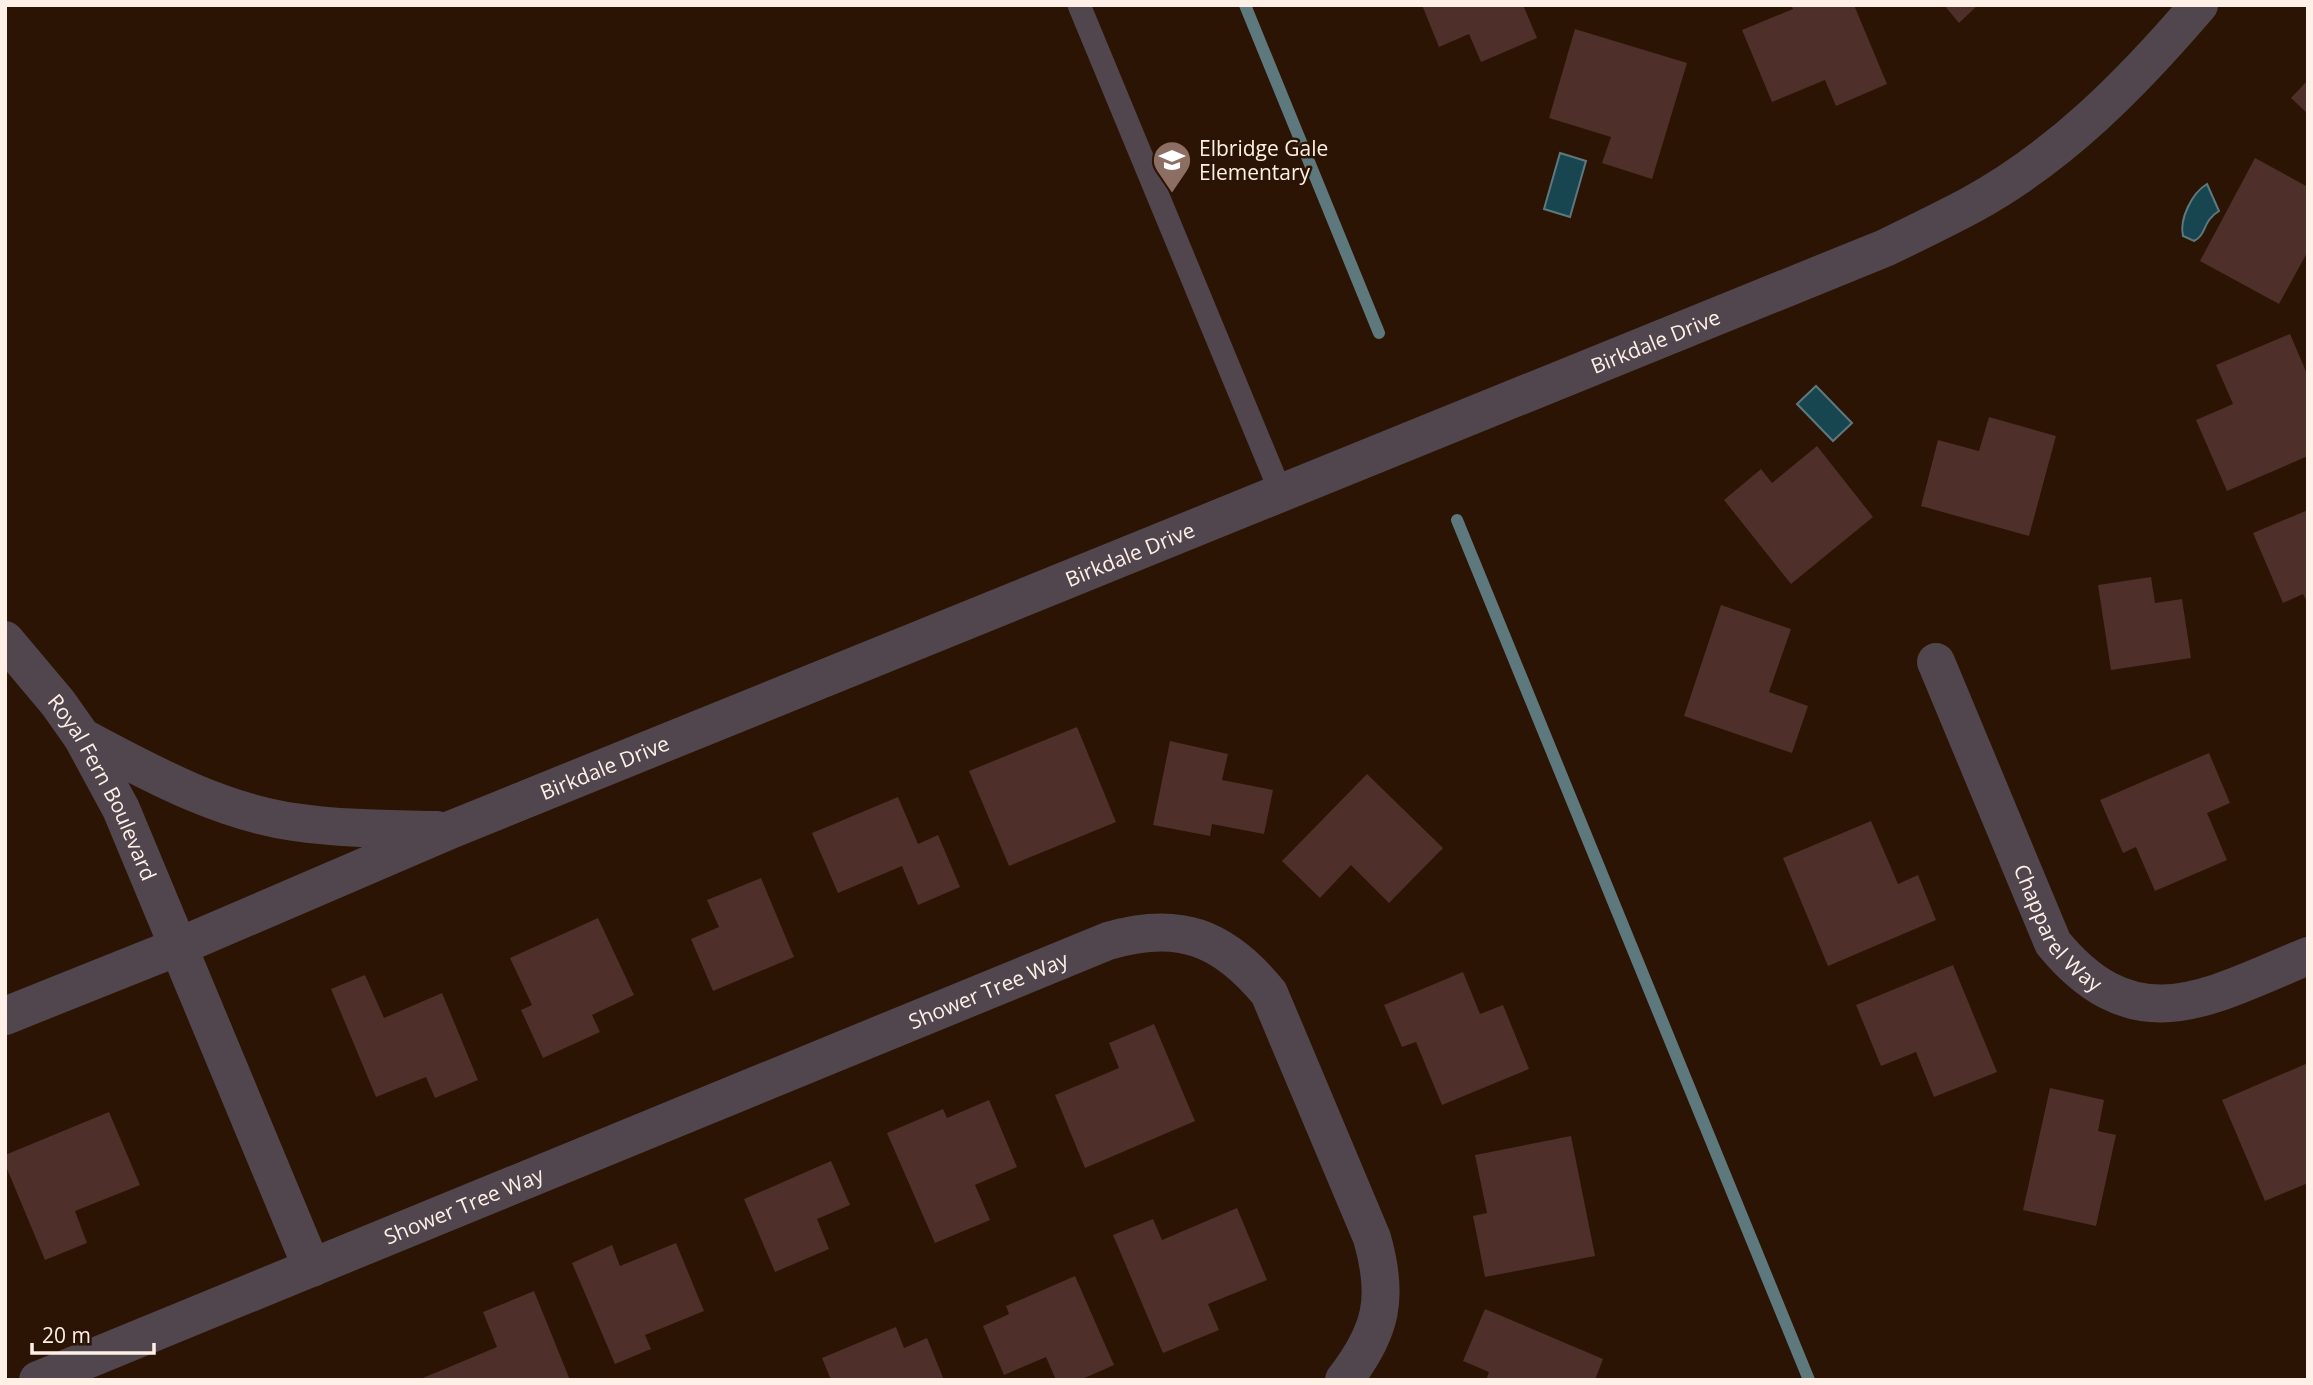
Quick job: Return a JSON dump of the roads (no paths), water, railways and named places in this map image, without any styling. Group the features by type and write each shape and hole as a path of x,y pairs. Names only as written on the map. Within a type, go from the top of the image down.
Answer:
{"street":[{"name":"Birkdale Drive","path":"5,1016 180,946 450,830 1885,248 1972,204 2027,169 2103,108 2150,63 2199,5"},
{"name":"Royal Fern Boulevard","path":"5,640 58,703 82,737 121,809 180,946"},
{"name":"Chapparel Way","path":"1937,662 2053,943 2073,967 2097,986 2126,998 2156,1004 2187,1003 2214,995 2308,956"},
{"path":"82,737 153,775 230,806 293,822 368,828 450,830"},
{"name":"Shower Tree Way","path":"38,1380 1108,941 1135,933 1167,932 1197,937 1226,950 1250,969 1269,993 1372,1238 1380,1276 1381,1297 1376,1328 1363,1355 1344,1380"},
{"path":"180,946 312,1268"}],"lane":[{"path":"1079,5 1280,493"}],"water":[{"path":"1560,153 1586,161 1570,217 1544,209"},
{"path":"2207,184 2219,211 2194,241 2183,236 2183,222 2192,200"},
{"path":"1816,386 1852,423 1833,441 1797,404"}],"waterway":[{"path":"1245,5 1379,333"},
{"path":"1457,520 1809,1380"}],"place":[{"name":"Elbridge Gale Elementary","path":"1172,194"}]}
